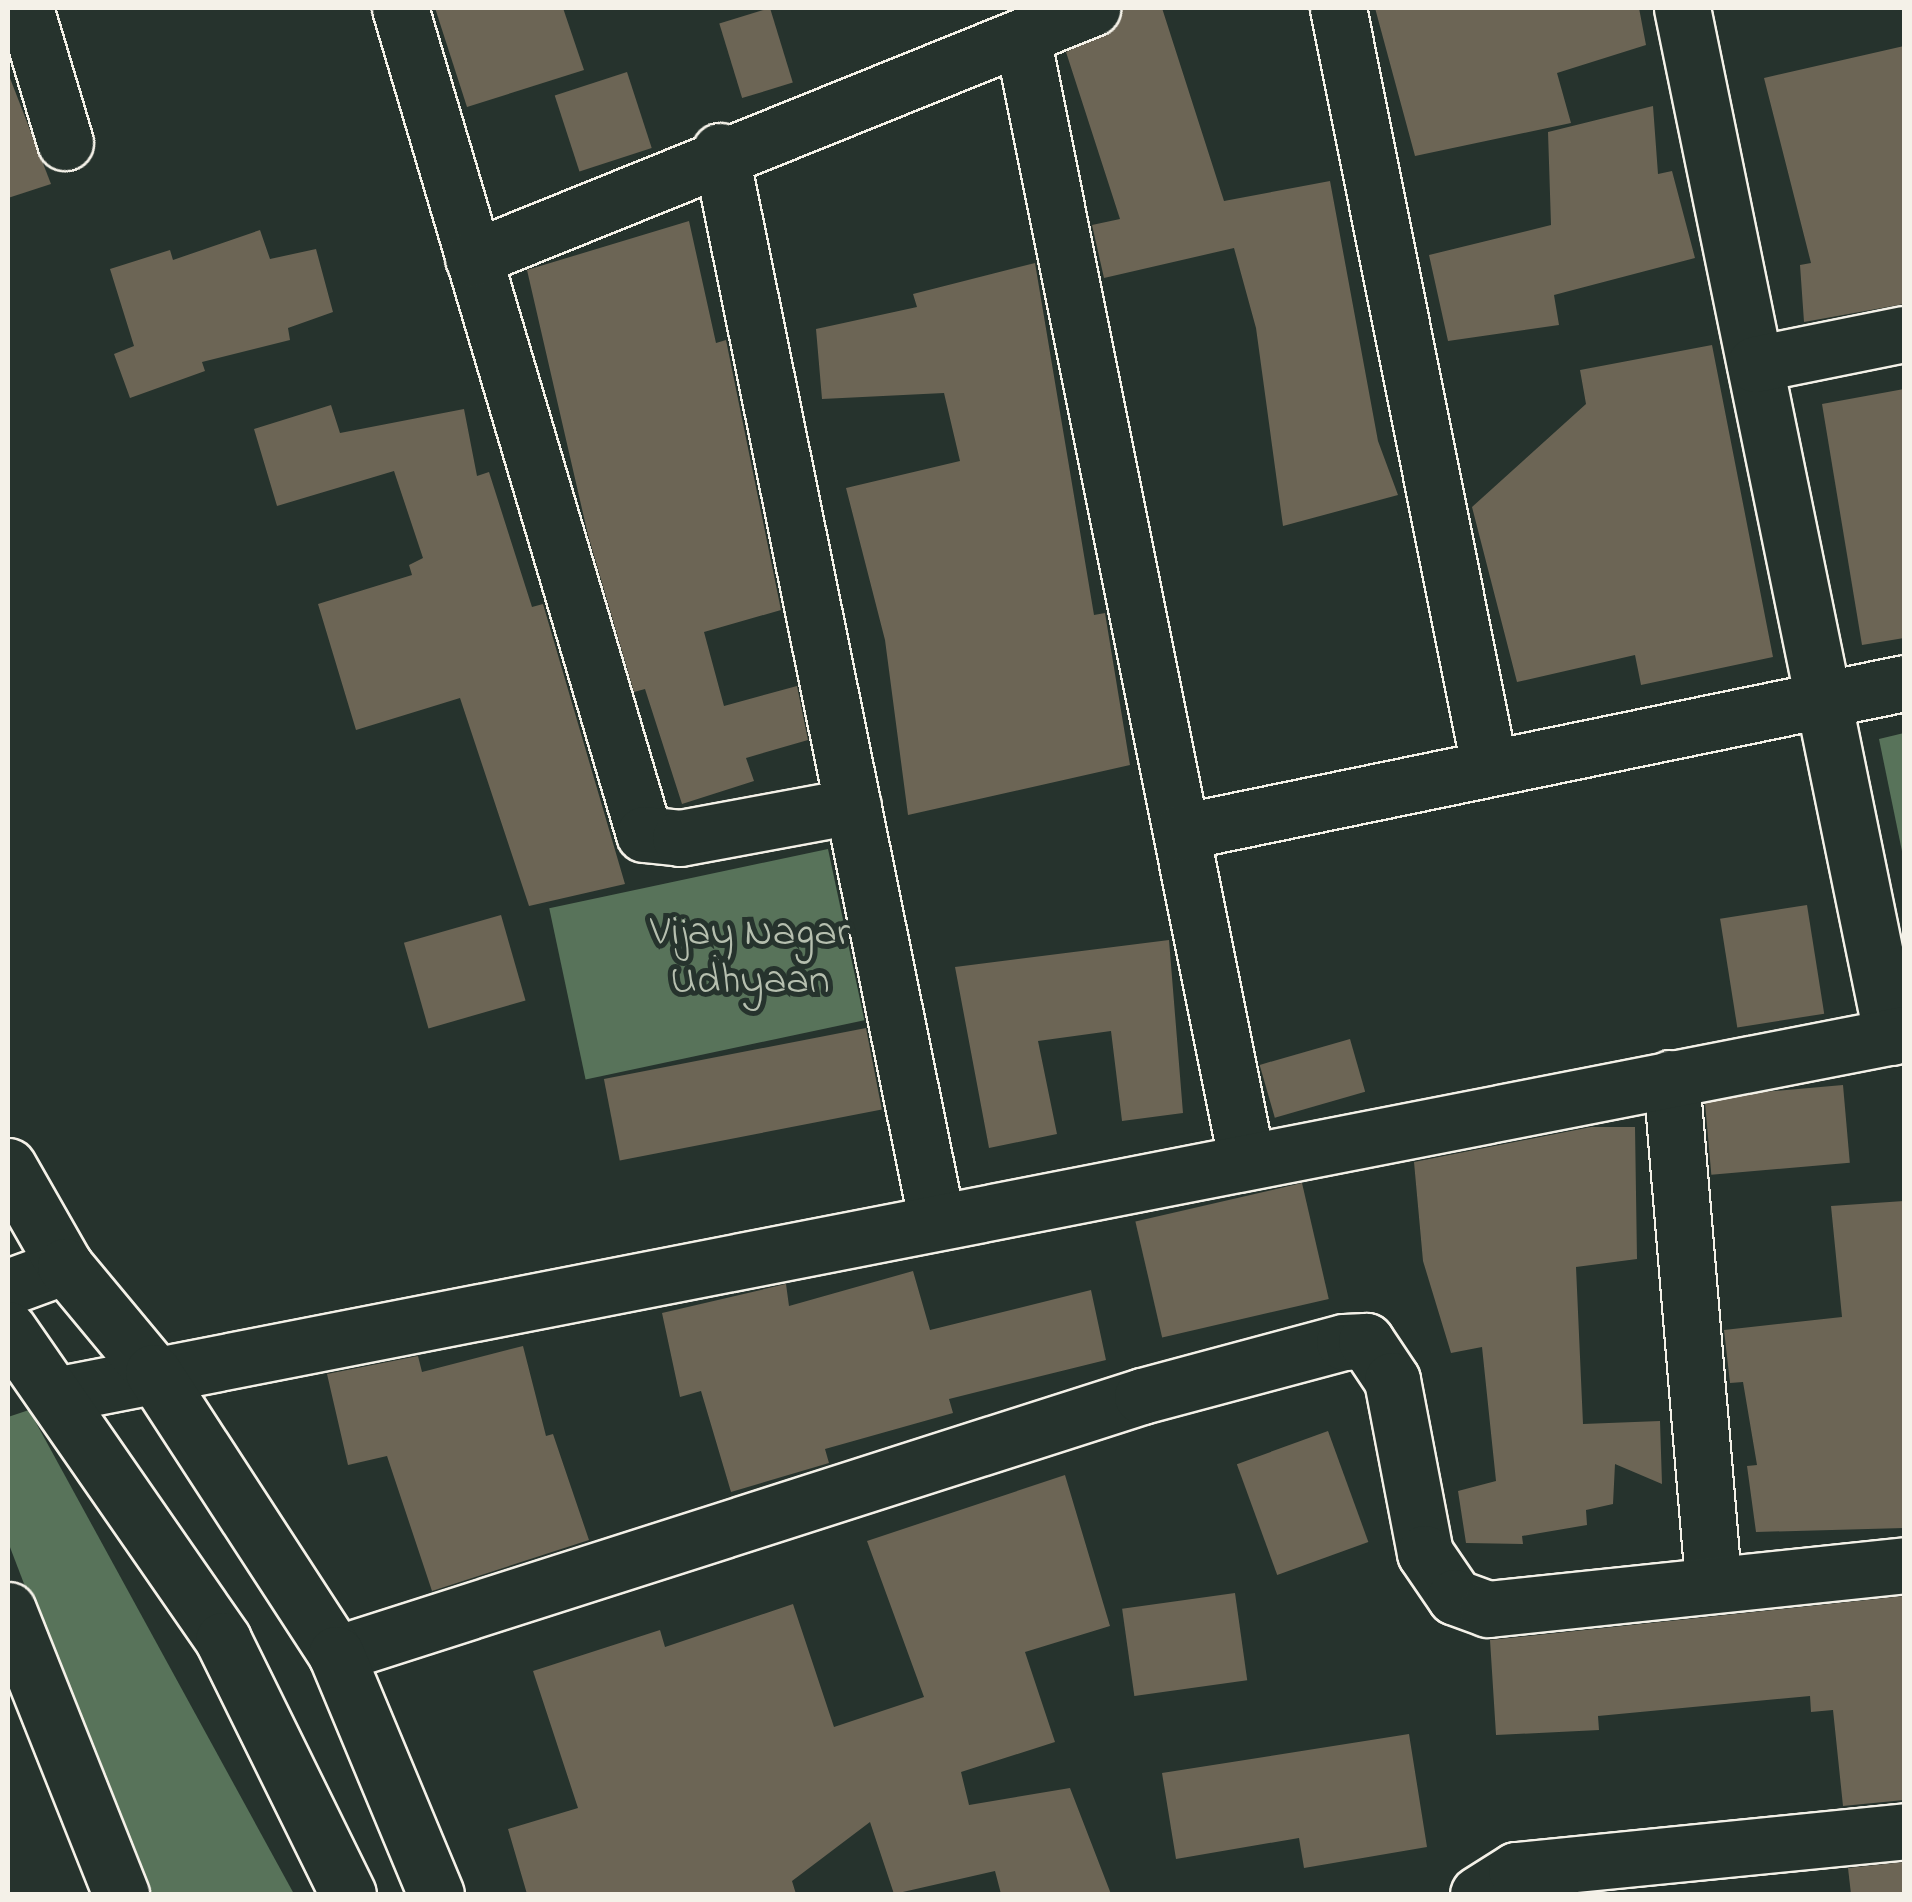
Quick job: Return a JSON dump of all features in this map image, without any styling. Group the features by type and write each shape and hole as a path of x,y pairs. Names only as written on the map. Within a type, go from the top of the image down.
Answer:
{"street":[{"path":"25,8 65,142"},
{"path":"400,8 644,834 680,838 853,806"},
{"path":"473,258 720,152 833,118 1092,8"},
{"path":"1338,8 1489,766"},
{"path":"54,1396 153,1372 936,1217 1898,1035 1822,696 1682,8"},
{"path":"1022,37 1246,1158"},
{"path":"720,152 936,1217"},
{"path":"1755,364 1904,334"},
{"path":"1181,832 1822,696 1904,683"},
{"path":"1671,1078 1713,1580"},
{"path":"11,1181 65,1266 153,1372 336,1654 436,1894"},
{"path":"8,1288 65,1266"},
{"path":"8,1329 223,1640 348,1894"},
{"path":"336,1654 1142,1396 1344,1342 1366,1342 1392,1380 1425,1553 1455,1597 1488,1609 1713,1580 1904,1565"},
{"path":"8,1610 25,1707 121,1894"},
{"path":"1478,1894 1516,1870 1904,1831"}],"green space":[{"path":"1904,733 1904,861 1879,739"},
{"name":"Vijay Nagar Udhyaan","path":"828,849 864,1020 586,1079 549,908"},
{"path":"29,1410 294,1894 143,1894 8,1542 8,1417"}],"building":[{"path":"435,8 563,8 584,70 467,107"},
{"path":"770,8 793,83 742,98 719,23"},
{"path":"1122,8 1162,8 1224,201 1330,181 1378,441 1398,495 1283,526 1256,328 1234,248 1104,278 1092,225 1120,219 1066,52 1116,28"},
{"path":"1375,8 1639,8 1646,45 1557,73 1571,123 1415,156"},
{"path":"1904,46 1904,304 1804,322 1800,265 1811,263 1764,78"},
{"path":"627,72 652,148 579,172 555,95"},
{"path":"8,73 51,184 8,198"},
{"path":"1653,106 1658,174 1672,171 1695,258 1554,295 1559,325 1448,341 1429,255 1551,225 1548,132"},
{"path":"689,221 716,343 726,340 781,610 704,632 724,706 797,686 808,740 746,758 754,781 682,804 645,689 634,692 588,535 527,270"},
{"path":"260,230 270,259 316,249 333,312 288,328 290,340 202,362 205,371 130,398 114,354 134,346 110,269 170,250 173,260"},
{"path":"1035,263 1094,615 1105,613 1130,765 908,815 885,640 846,488 960,461 944,393 822,399 816,329 917,307 913,294"},
{"path":"1712,345 1773,657 1641,685 1635,655 1517,682 1472,507 1586,404 1580,370"},
{"path":"1904,389 1904,638 1862,645 1822,404"},
{"path":"331,405 340,433 464,409 477,476 489,472 532,607 543,604 625,884 529,906 460,698 356,730 318,604 412,575 409,565 423,558 394,471 277,506 254,429"},
{"path":"1807,905 1824,1014 1737,1027 1720,919"},
{"path":"501,915 526,1001 428,1028 404,943"},
{"path":"1169,940 1183,1113 1122,1121 1111,1031 1038,1041 1057,1134 989,1148 955,967"},
{"path":"866,1028 882,1109 620,1160 604,1079"},
{"path":"1350,1039 1365,1092 1275,1118 1260,1065"},
{"path":"1843,1085 1850,1163 1711,1175 1705,1097"},
{"path":"1591,1127 1635,1127 1637,1259 1576,1267 1583,1424 1660,1421 1662,1484 1615,1464 1613,1504 1586,1510 1587,1525 1522,1536 1523,1544 1466,1543 1458,1491 1496,1481 1482,1347 1451,1353 1423,1261 1414,1162"},
{"path":"1302,1183 1329,1299 1162,1337 1135,1221"},
{"path":"1904,1201 1904,1528 1756,1532 1747,1466 1757,1465 1743,1382 1730,1383 1724,1330 1842,1317 1831,1206"},
{"path":"913,1271 930,1330 1091,1290 1106,1360 949,1399 953,1413 825,1449 829,1463 731,1492 701,1391 680,1397 662,1313 786,1284 789,1306"},
{"path":"523,1346 546,1436 553,1434 589,1540 432,1591 387,1456 348,1465 327,1374 418,1356 422,1372"},
{"path":"1328,1431 1368,1542 1277,1575 1237,1464"},
{"path":"1065,1475 1110,1626 1025,1652 1055,1742 961,1772 969,1805 1070,1788 1111,1894 1001,1894 995,1871 894,1894 870,1822 792,1881 796,1894 527,1894 508,1829 578,1808 533,1671 660,1630 665,1647 793,1604 834,1727 924,1697 867,1541"},
{"path":"1235,1593 1247,1680 1134,1696 1122,1609"},
{"path":"1904,1596 1904,1800 1843,1806 1833,1710 1811,1712 1810,1696 1598,1716 1599,1730 1496,1735 1490,1640"},
{"path":"1409,1734 1427,1847 1304,1868 1299,1838 1176,1859 1162,1773"},
{"path":"1904,1862 1904,1894 1851,1894 1848,1868"}]}
